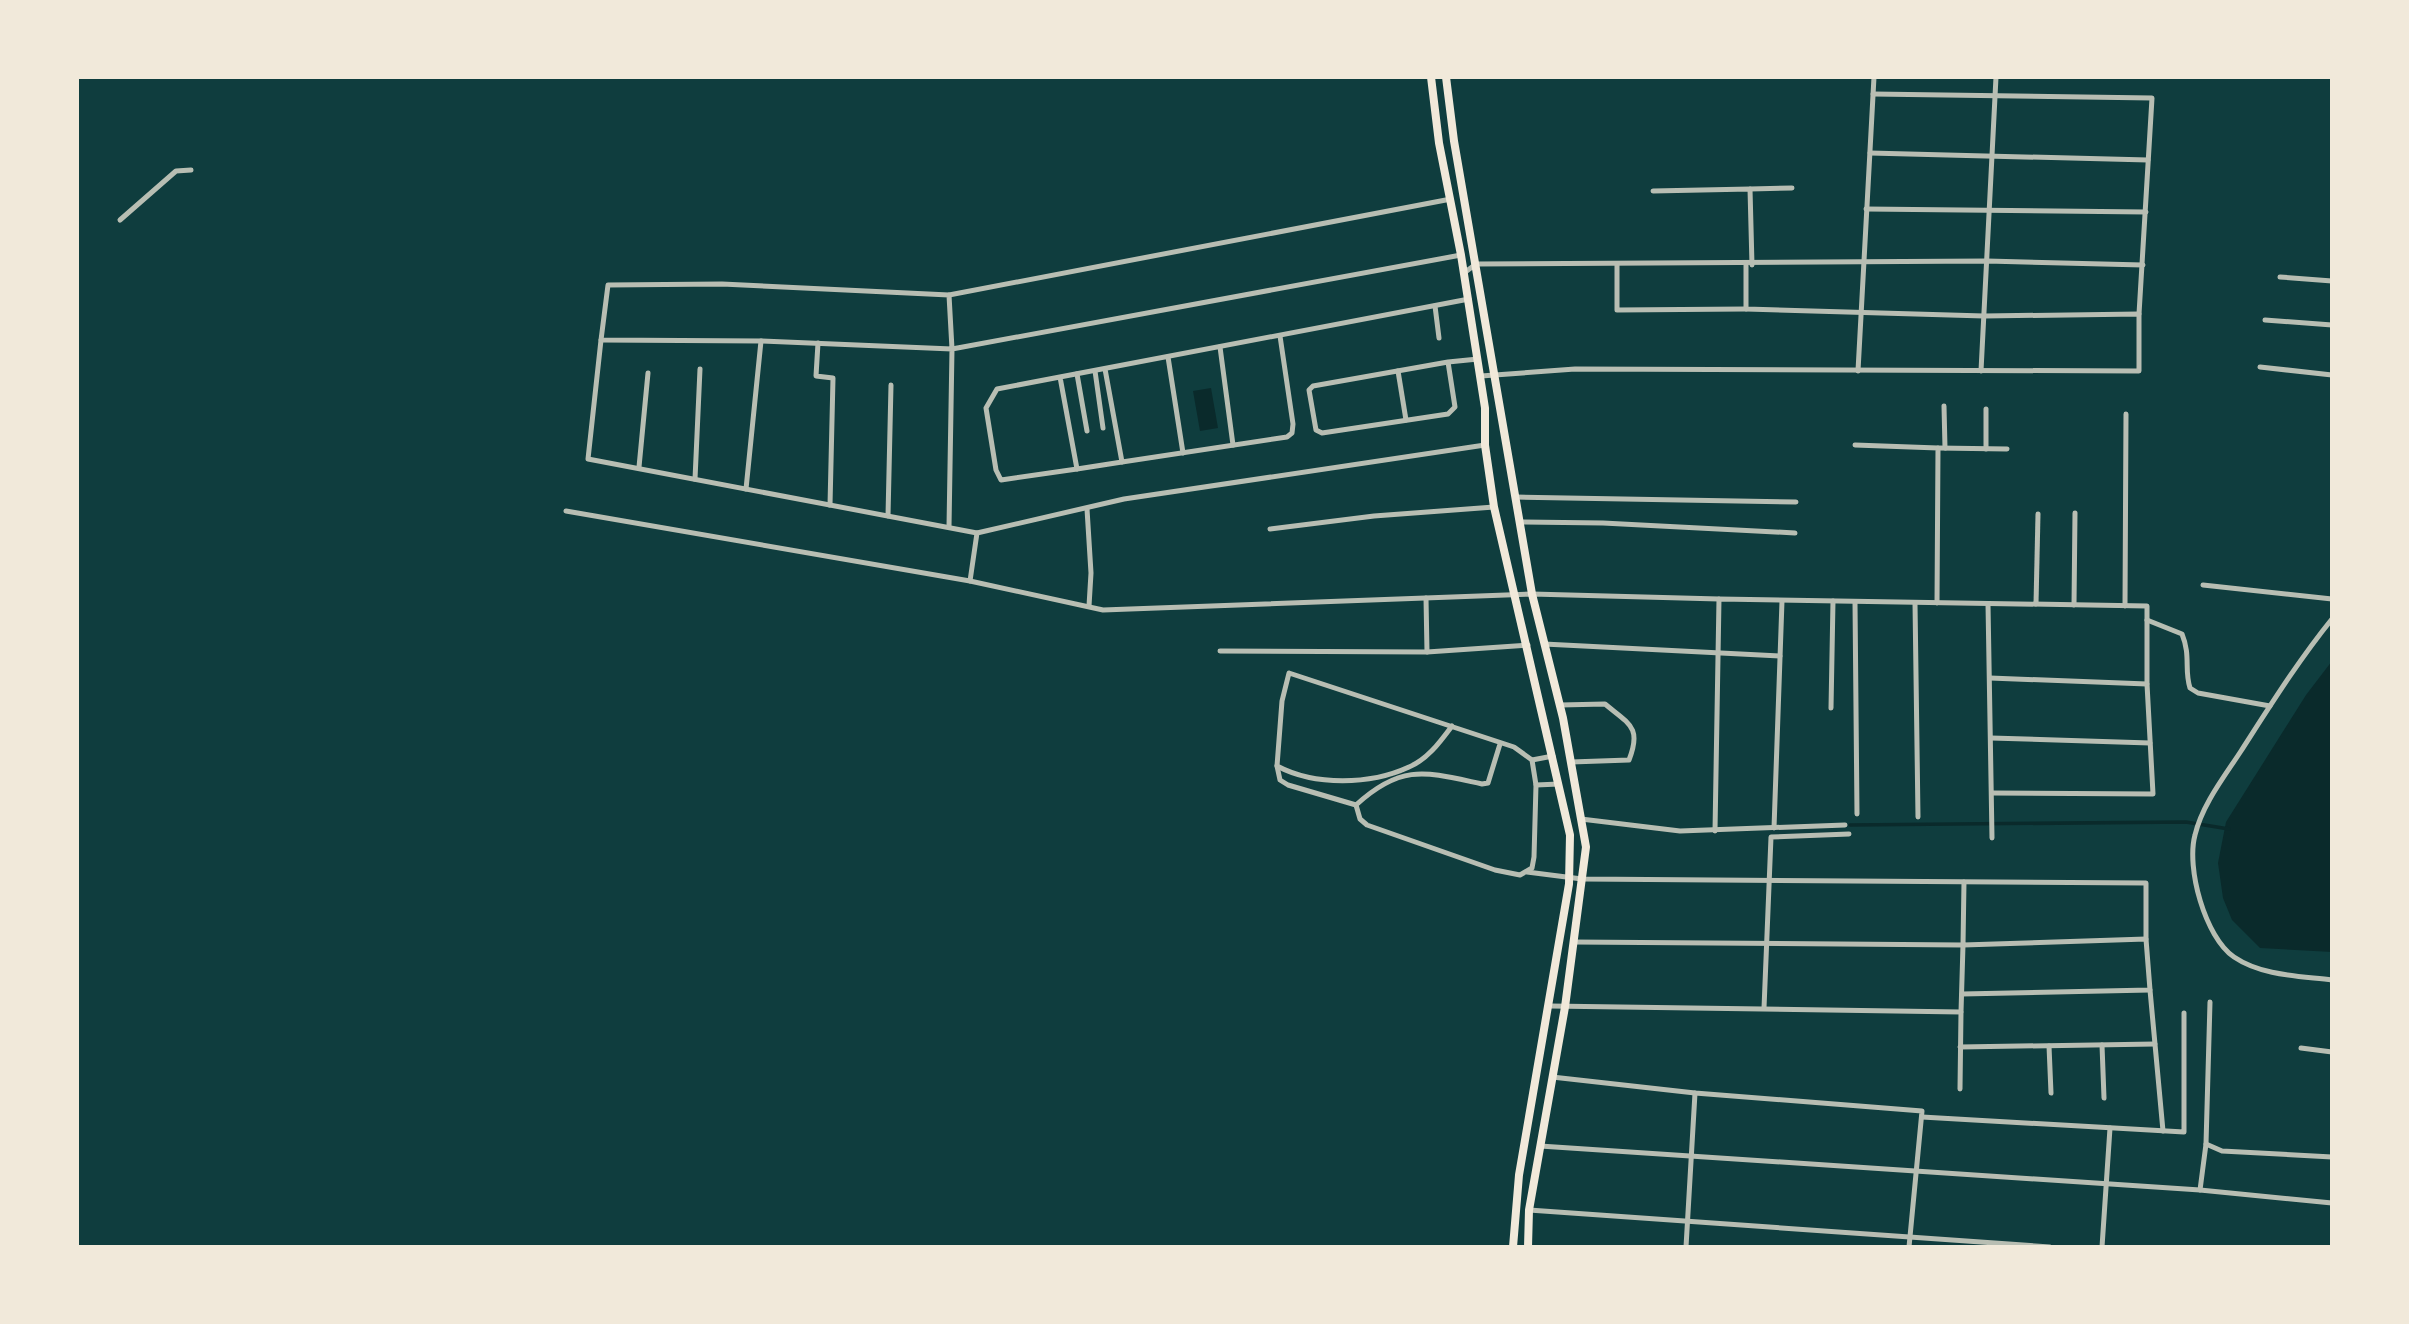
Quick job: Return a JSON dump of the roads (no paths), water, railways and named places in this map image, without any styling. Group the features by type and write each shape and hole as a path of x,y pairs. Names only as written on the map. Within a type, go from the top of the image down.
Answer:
{"main road":[{"path":"1431,77 1439,144 1465,273 1481,376 1485,408 1485,445 1494,507 1570,835 1569,877 1550,1006 1519,1175 1513,1247"},
{"path":"1446,77 1454,141 1532,594 1560,705 1586,847 1565,1007 1530,1210 1528,1247"},
{"path":"1563,801 1577,800"}],"street":[{"path":"1858,371 1874,77"},
{"path":"1982,371 1996,77"},
{"path":"1481,376 1493,373 1576,369 2139,371 2139,314 2152,98 1995,93 1873,94"},
{"path":"1870,153 2148,160"},
{"path":"120,220 176,171 191,170"},
{"path":"1653,191 1792,188"},
{"path":"1746,309 1750,189"},
{"path":"1451,199 949,295 722,284 608,285 588,460 639,467 977,533 1124,499 1485,445"},
{"path":"1866,209 2146,212"},
{"path":"601,340 761,341 952,349 1461,254"},
{"path":"1465,273 1476,264 1749,265 1987,261 2143,265"},
{"path":"1617,265 1617,310 1746,309 1984,316 2139,314"},
{"path":"2280,277 2332,281"},
{"path":"949,295 952,349 949,527"},
{"path":"1280,336 1292,433 1287,437 1009,481 1001,480 996,470 986,408 997,389 1469,299"},
{"path":"1435,306 1439,338"},
{"path":"2266,320 2332,325"},
{"path":"746,489 761,341"},
{"path":"818,343 816,376 833,378 830,505"},
{"path":"1220,347 1233,445"},
{"path":"1168,357 1183,453"},
{"path":"1448,362 1453,411 1322,432 1315,426 1310,390 1313,386 1448,362 1478,359"},
{"path":"2260,367 2332,376"},
{"path":"695,479 700,369"},
{"path":"1105,369 1122,462"},
{"path":"1095,371 1103,428"},
{"path":"1398,371 1406,420"},
{"path":"639,467 648,373"},
{"path":"1077,374 1087,431"},
{"path":"1060,377 1077,469"},
{"path":"888,516 891,385"},
{"path":"1944,406 1945,448"},
{"path":"1986,410 1986,449"},
{"path":"2125,606 2126,414"},
{"path":"1855,445 2007,449"},
{"path":"1937,603 1938,448"},
{"path":"1516,497 1796,502"},
{"path":"1270,529 1374,516 1494,507"},
{"path":"1087,509 1091,573 1089,606"},
{"path":"566,511 970,581 1103,610 1516,594 2147,606 2147,684 2153,794 1992,793"},
{"path":"2074,605 2075,513"},
{"path":"2035,604 2038,514"},
{"path":"1520,522 1603,523 1795,533"},
{"path":"970,581 977,533"},
{"path":"2203,585 2332,599"},
{"path":"1426,597 1427,652"},
{"path":"1715,831 1718,599"},
{"path":"1774,828 1782,601"},
{"path":"1831,708 1833,601"},
{"path":"1855,602 1857,814"},
{"path":"1915,603 1919,817"},
{"path":"1988,604 1992,838"},
{"path":"2332,619 2302,656 2211,797 2194,835 2192,875 2209,925 2233,956 2269,972 2332,980"},
{"path":"2147,620 2182,634 2190,654 2187,679 2190,688 2198,693 2270,706"},
{"path":"1544,644 1780,656"},
{"path":"1220,650 1427,652 1528,645"},
{"path":"1289,673 1514,747 1532,760 1536,785 1534,857 1527,872 1520,876 1494,870 1367,825 1360,819 1356,805 1288,785 1280,780 1277,766 1282,701 1289,673"},
{"path":"1990,678 2147,684"},
{"path":"1560,705 1605,704 1634,728 1636,734 1629,760 1569,762"},
{"path":"1277,766 1287,771 1334,780 1382,776 1411,767 1434,749 1452,726"},
{"path":"1991,738 2150,743"},
{"path":"1356,805 1385,782 1425,772 1482,785 1488,783 1500,744"},
{"path":"1532,760 1553,756"},
{"path":"1536,785 1559,785"},
{"path":"1581,819 1680,831 1844,825"},
{"path":"1764,1008 1770,837 1849,834"},
{"path":"1527,872 1582,879 2146,883 2146,939 2164,1131"},
{"path":"1960,1089 1964,882"},
{"path":"1573,942 1963,945 2146,939"},
{"path":"1962,994 2150,990"},
{"path":"2200,1190 2206,1144 2210,1002"},
{"path":"1550,1006 1961,1012"},
{"path":"1922,1117 2184,1132 2184,1013"},
{"path":"1960,1047 2155,1044"},
{"path":"2102,1045 2104,1098"},
{"path":"2049,1046 2050,1093"},
{"path":"2301,1048 2332,1052"},
{"path":"1552,1077 1695,1093 1922,1111 1909,1247"},
{"path":"1686,1247 1695,1093"},
{"path":"2102,1247 2110,1128"},
{"path":"2206,1144 2222,1151 2332,1157"},
{"path":"1540,1146 2200,1190 2332,1203"},
{"path":"1530,1210 2050,1247"}],"water":[{"path":"1211,388 1218,428 1200,431 1193,391"},
{"path":"2332,661 2332,952 2260,948 2232,920 2223,898 2218,863 2226,822 2306,695"}],"waterway":[{"path":"1850,825 2186,822 2229,829"}]}
